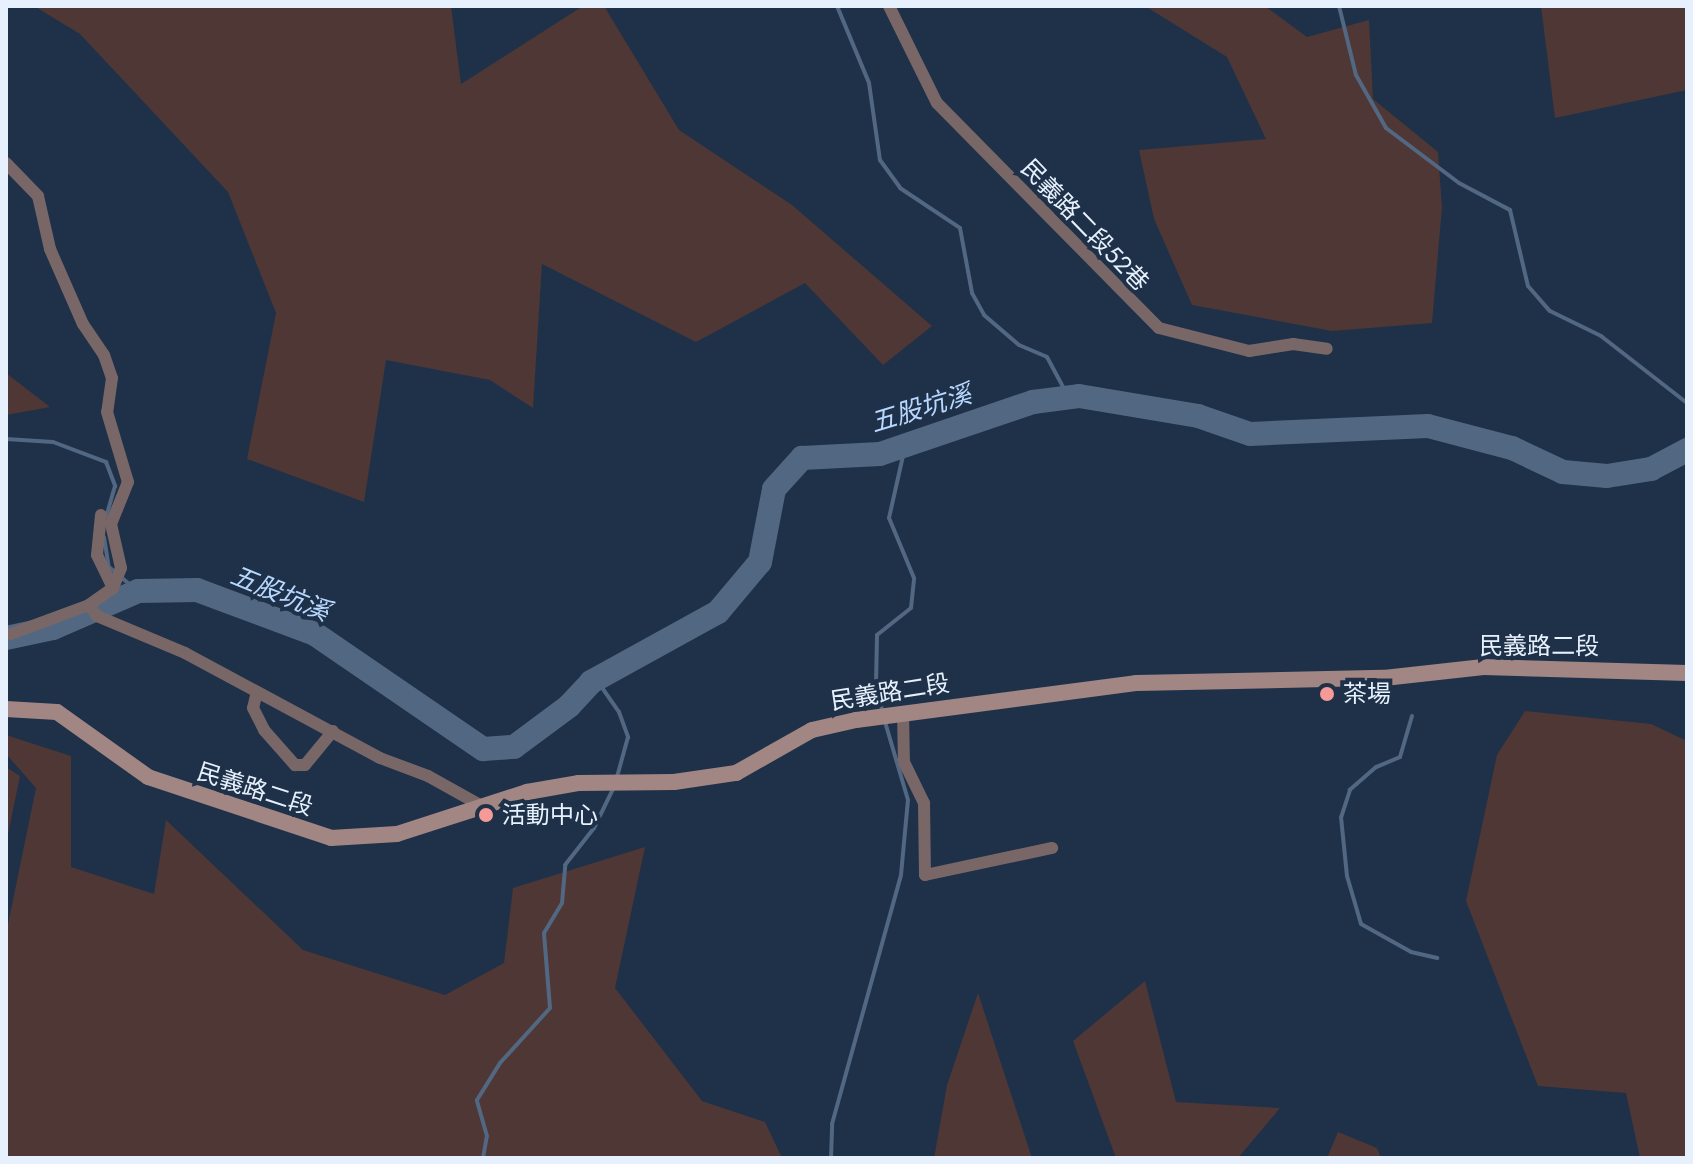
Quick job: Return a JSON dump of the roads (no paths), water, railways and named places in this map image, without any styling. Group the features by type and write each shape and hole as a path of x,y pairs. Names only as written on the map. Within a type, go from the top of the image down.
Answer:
{"main road":[{"name":"民義路二段","path":"6,709 57,712 148,777 331,838 397,834 527,792 606,783 674,782 736,773 812,730 874,716 1136,683 1384,678 1483,667 1687,673"}],"street":[{"name":"民義路二段52巷","path":"889,6 937,103 1159,328 1249,351 1293,344 1327,349"},
{"path":"6,163 38,196 50,249 112,378 107,412 128,482 111,524 121,568 113,588 89,605 11,634"},
{"path":"101,515 97,555 113,588"},
{"path":"89,605 97,616 257,692 480,805"},
{"path":"257,692 253,708 295,765 305,765 333,731"},
{"path":"897,713 904,762 924,803 925,875 1052,848"}],"waterway":[{"path":"837,6 869,83 880,160 900,188 960,228 972,293 984,315 1019,345 1047,357 1069,398"},
{"path":"1339,6 1356,75 1386,128 1459,183 1510,210 1528,286 1550,311 1601,336 1687,403"},
{"name":"五股坑溪","path":"6,638 53,628 138,591 197,590 315,634 483,749 514,747 569,706 591,682 718,612 760,562 774,489 802,458 880,454 1033,402 1079,396 1198,416 1250,434 1428,426 1512,448 1563,472 1607,476 1651,469 1687,450"},
{"path":"6,439 53,442 106,462 115,486 106,517"},
{"path":"883,714 876,684 877,635 911,608 914,578 889,518 905,447"},
{"path":"104,537 109,567 138,591"},
{"path":"596,679 619,712 628,737 617,777"},
{"path":"1412,716 1400,757 1376,767 1350,790 1341,817 1347,876 1361,924 1411,952 1437,958"},
{"path":"831,1158 832,1124 901,875 908,800 885,722"},
{"path":"483,1158 487,1136 477,1100 500,1063 550,1008 544,933 562,903 565,865 594,828 613,789"}],"place":[{"name":"茶場","path":"1327,694"},
{"name":"活動中心","path":"486,815"}]}
